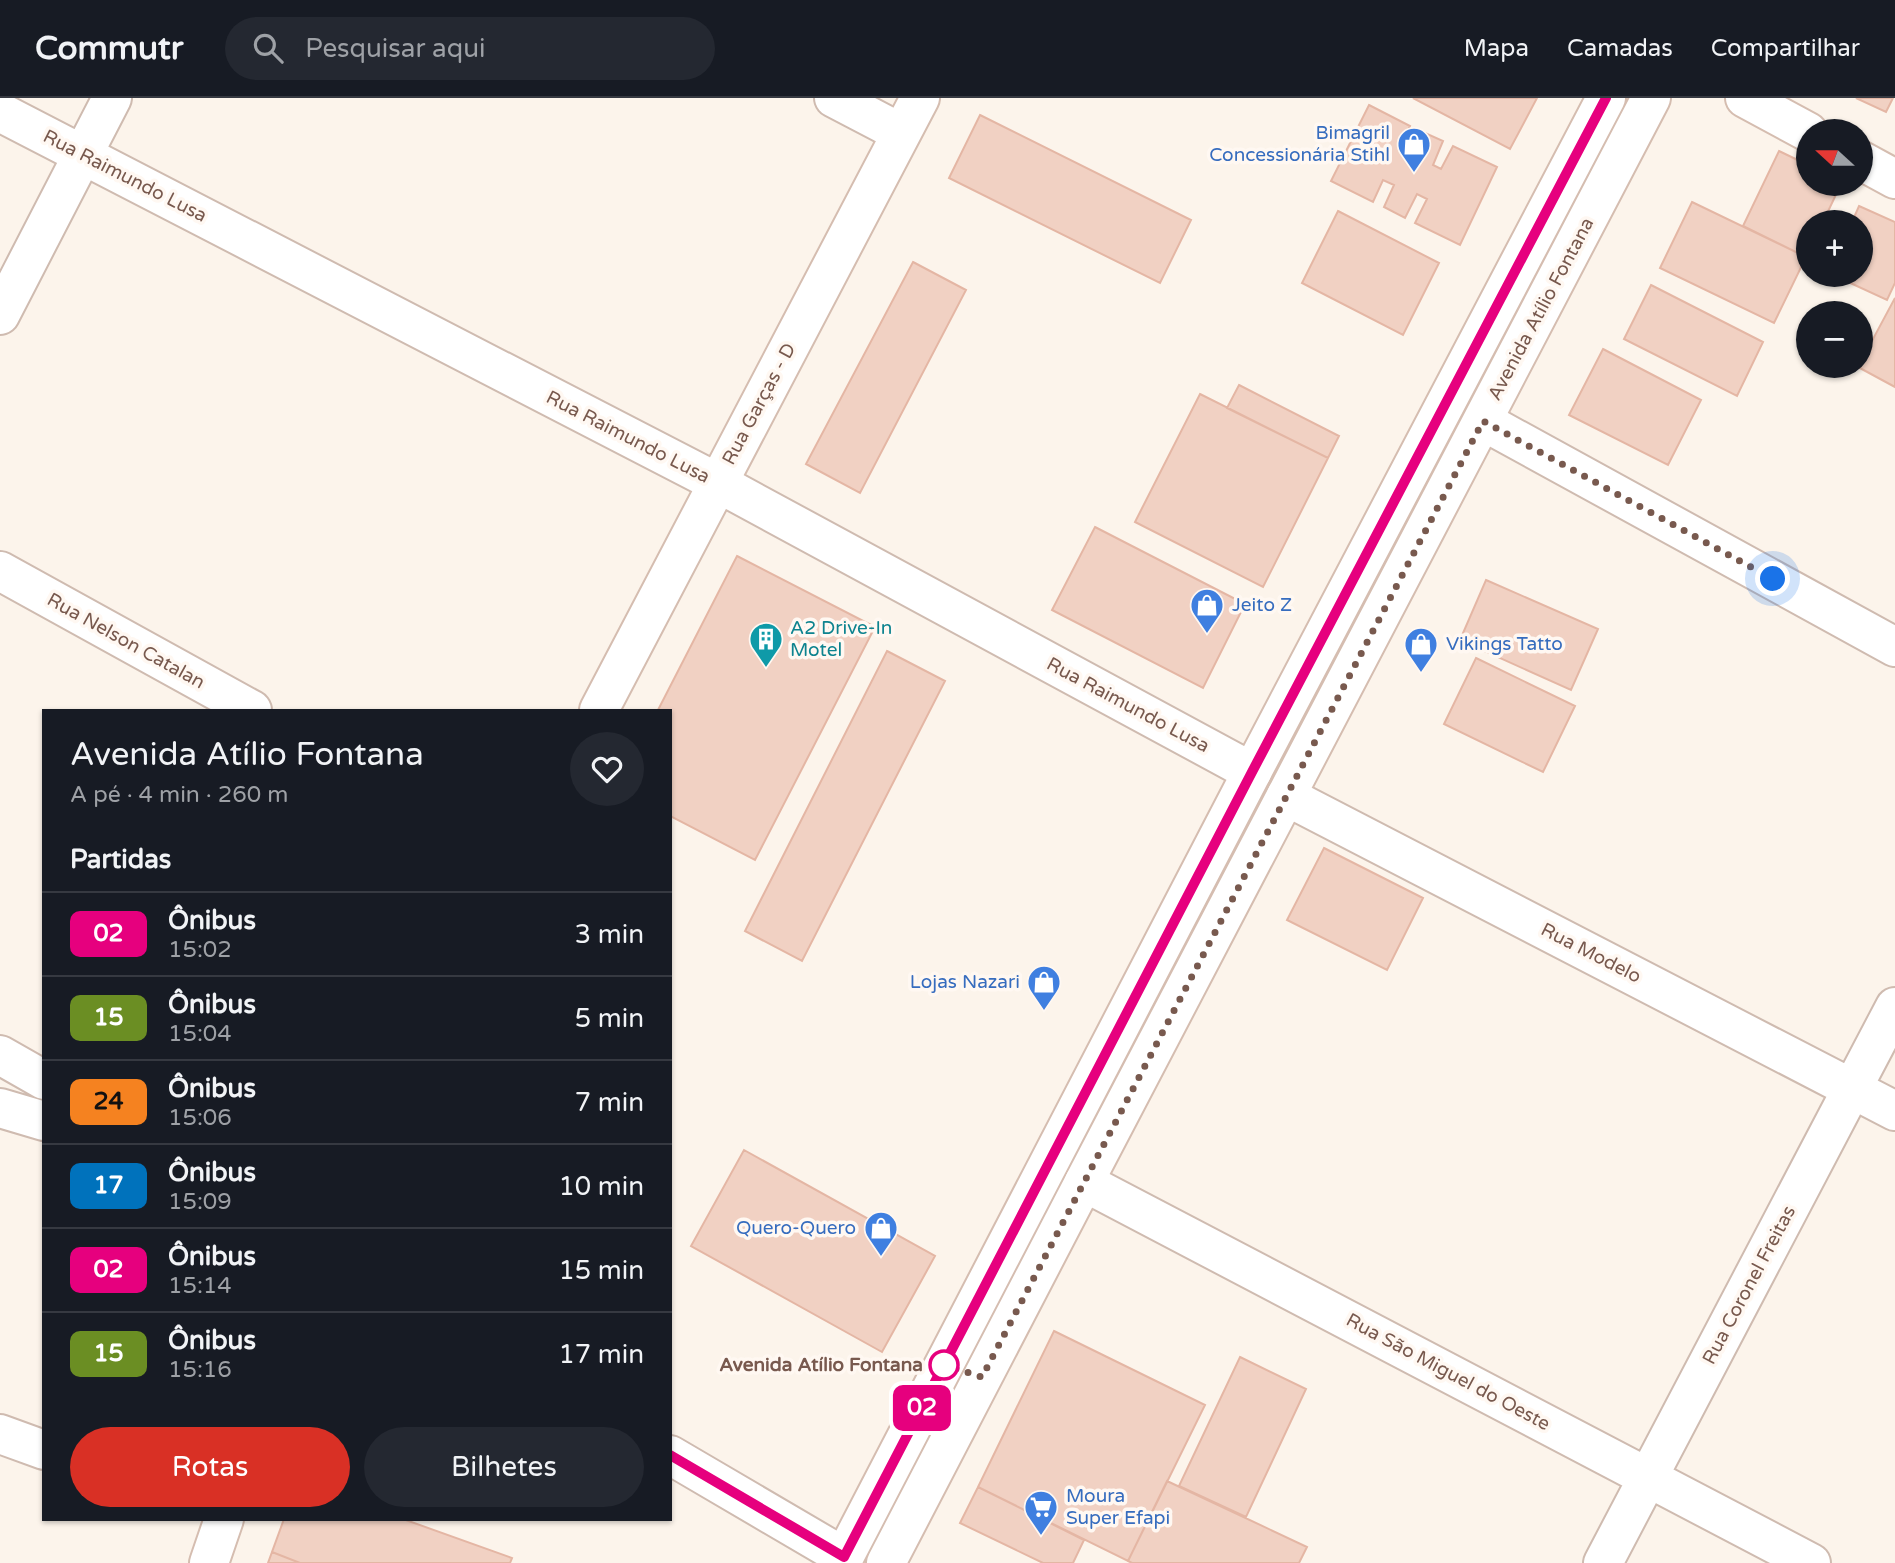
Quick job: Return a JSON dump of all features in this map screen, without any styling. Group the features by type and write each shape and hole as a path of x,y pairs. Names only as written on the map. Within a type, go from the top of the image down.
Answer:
{"street":[{"path":"0,314 112,98"},
{"path":"834,98 901,133"},
{"name":"Rua Garças - D","path":"600,709 920,98"},
{"name":"Avenida Atílio Fontana","path":"842,1560 1606,98"},
{"name":"Avenida Atílio Fontana","path":"887,1563 1651,98"},
{"path":"1745,98 1796,126"},
{"name":"Rua Raimundo Lusa","path":"0,112 718,483 1252,772"},
{"path":"1873,167 1895,179"},
{"path":"1483,421 1895,647"},
{"name":"Rua Nelson Catalan","path":"0,571 250,709"},
{"name":"Rua Modelo","path":"1286,796 1895,1111"},
{"name":"Rua Coronel Freitas","path":"1603,1563 1895,1007"},
{"path":"0,1055 42,1079"},
{"path":"0,1108 42,1120"},
{"name":"Rua São Miguel do Oeste","path":"1084,1182 1811,1563"},
{"path":"0,1434 42,1449"},
{"path":"672,1456 842,1560"},
{"path":"209,1563 223,1521"}],"building":[{"path":"1413,98 1537,98 1510,149"},
{"path":"1856,98 1893,98 1886,112"},
{"name":"Bimagril Concessionária Stihl","path":"1369,105 1410,126 1400,148 1412,155 1423,132 1443,141 1433,165 1441,169 1453,146 1497,167 1460,245 1415,223 1427,199 1417,194 1405,218 1384,207 1394,185 1383,180 1373,202 1331,181"},
{"path":"980,115 1191,220 1160,283 949,178"},
{"path":"1779,151 1796,159 1796,196 1835,196 1829,210 1796,210 1796,252 1743,226"},
{"path":"1692,202 1796,252 1796,278 1774,323 1660,268"},
{"path":"1338,211 1439,263 1403,335 1302,283"},
{"path":"1873,212 1895,222 1895,283 1887,300 1859,287 1873,287"},
{"path":"913,262 966,290 860,493 806,464"},
{"path":"1651,285 1763,342 1737,396 1624,339"},
{"path":"1895,298 1895,387 1873,375 1873,339"},
{"path":"1603,349 1701,400 1668,465 1569,415"},
{"path":"1239,385 1339,436 1328,458 1227,408"},
{"path":"1200,394 1328,458 1263,587 1135,522"},
{"path":"1095,527 1245,604 1203,688 1052,610"},
{"name":"A2 Drive-In Motel","path":"737,556 875,627 755,860 672,817 672,709 659,709"},
{"path":"1486,580 1598,629 1571,690 1460,640"},
{"path":"887,651 945,681 802,961 745,931"},
{"path":"1476,658 1575,706 1543,772 1444,724"},
{"path":"1324,848 1423,898 1387,970 1287,920"},
{"path":"744,1150 935,1256 882,1352 691,1246"},
{"path":"1054,1331 1205,1405 1128,1561 978,1487"},
{"path":"1240,1357 1306,1389 1246,1517 1179,1486"},
{"path":"1167,1481 1307,1547 1299,1563 1128,1561"},
{"path":"978,1487 1084,1540 1073,1563 1043,1563 960,1523"},
{"path":"283,1521 409,1521 512,1558 510,1563 300,1563 272,1552"},
{"path":"272,1552 300,1563 268,1563"}],"bus line":[{"name":"02","path":"672,1456 844,1557 1606,98"}],"place":[{"name":"Bimagril Concessionária Stihl","path":"1414,174"},
{"name":"Jeito Z","path":"1207,635"},
{"name":"A2 Drive-In Motel","path":"766,669"},
{"name":"Vikings Tatto","path":"1421,674"},
{"name":"Lojas Nazari","path":"1044,1012"},
{"name":"Quero-Quero","path":"881,1258"},
{"name":"Avenida Atílio Fontana","path":"944,1365"},
{"name":"Moura Super Efapi","path":"1041,1537"}],"route":[{"path":"944,1365 982,1377 1483,421 1773,579"}]}
